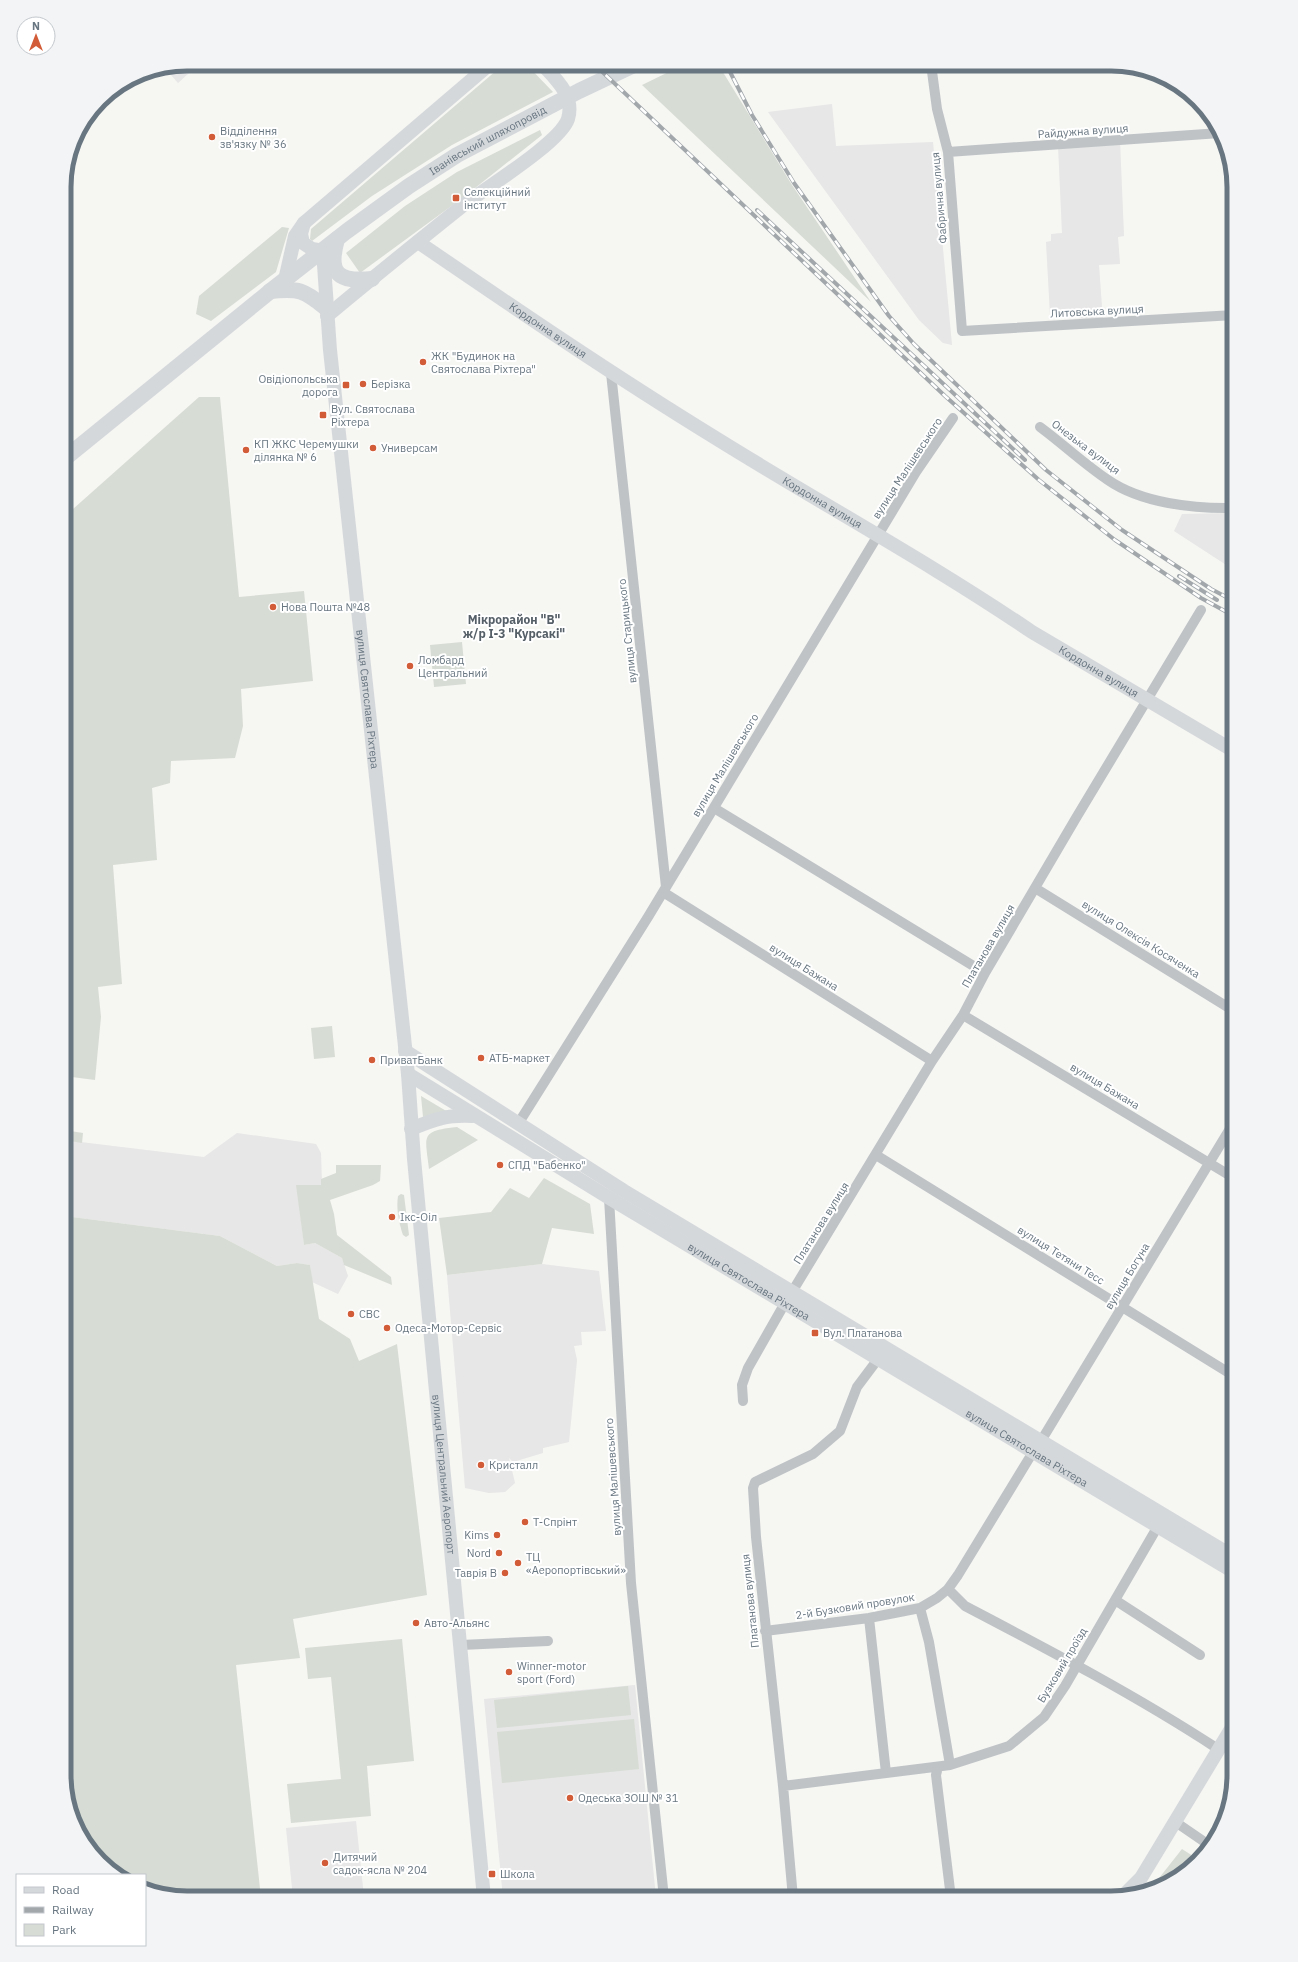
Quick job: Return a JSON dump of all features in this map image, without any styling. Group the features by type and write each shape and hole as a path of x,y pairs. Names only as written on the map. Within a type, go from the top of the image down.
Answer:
{"main road":[{"path":"285,280 298,228 342,188 482,71"},
{"path":"270,291 288,290 305,292 327,312 372,279 558,134 564,127 570,110 566,93 549,71"},
{"name":"Іванівський шляхопровід","path":"342,235 409,186 457,155 579,91 621,71"},
{"path":"304,223 301,234 303,243 312,249 323,251"},
{"path":"71,453 270,291 342,235"},
{"path":"342,235 333,260 337,272 347,279 372,279"},
{"name":"Кордонна вулиця","path":"418,242 611,373 1002,611 1032,632 1227,747"},
{"name":"вулиця Святослава Ріхтера","path":"323,251 327,312 408,1074 609,1198 789,1298 1037,1446 1158,1526 1227,1568"},
{"name":"вулиця Святослава Ріхтера","path":"405,1051 789,1298 878,1359 1037,1446 1227,1553"},
{"name":"вулиця Центральний Аеропорт","path":"408,1074 411,1130 483,1891"},
{"path":"411,1130 437,1118 454,1115 474,1116"},
{"path":"1130,1889 1141,1878 1227,1735"}],"street":[{"name":"Фабрична вулиця","path":"932,71 937,109 948,152 962,331"},
{"name":"Райдужна вулиця","path":"948,152 1214,133"},
{"name":"Литовська вулиця","path":"962,331 1227,315"},
{"name":"вулиця Старицького","path":"611,373 664,889"},
{"name":"вулиця Малішевського","path":"518,1124 714,808 916,472 953,418"},
{"name":"Онезька вулиця","path":"1040,427 1109,481 1148,500 1216,509 1227,508"},
{"name":"Платанова вулиця","path":"743,1401 742,1385 748,1368 932,1061 963,1015 985,973 1201,610"},
{"path":"714,808 985,973"},
{"name":"вулиця Олексія Косяченка","path":"1035,888 1227,1007"},
{"name":"вулиця Бажана","path":"664,889 932,1061"},
{"name":"вулиця Бажана","path":"963,1015 1227,1174"},
{"name":"вулиця Богуна","path":"1037,1446 1227,1134"},
{"name":"вулиця Тетяни Тесс","path":"876,1155 1227,1372"},
{"name":"вулиця Малішевського","path":"609,1198 631,1583 663,1891"},
{"name":"Платанова вулиця","path":"792,1891 783,1786 756,1537 754,1488 755,1482 813,1454 840,1431 857,1387 878,1359"},
{"name":"2-й Бузковий провулок","path":"765,1631 869,1618 920,1608 938,1598 948,1589 1037,1446"},
{"name":"Бузковий проїзд","path":"783,1786 938,1767 1009,1746 1044,1717 1077,1665 1158,1526"},
{"path":"948,1589 965,1606 1077,1665 1167,1716 1218,1749"},
{"path":"1115,1600 1200,1655"},
{"path":"920,1608 929,1642 950,1764"},
{"path":"869,1618 886,1773"},
{"path":"461,1645 548,1641"},
{"path":"938,1767 936,1775 950,1891"},
{"path":"1174,1822 1205,1843"}],"shaded area":[{"path":"191,71 178,83 169,72"},
{"path":"832,104 836,146 933,142 952,345 943,343 919,320 768,112"},
{"path":"1120,141 1124,236 1118,237 1120,264 1099,265 1103,321 1050,315 1046,242 1051,241 1051,234 1062,233 1058,145"},
{"path":"1227,513 1227,565 1174,531 1182,514"},
{"path":"237,1133 316,1144 321,1153 322,1185 297,1185 304,1245 315,1243 342,1258 348,1276 338,1294 312,1282 310,1265 297,1263 277,1266 220,1236 71,1217 71,1141 204,1157"},
{"path":"542,1264 599,1271 606,1331 581,1332 582,1345 574,1346 577,1360 569,1442 543,1448 543,1453 513,1462 509,1458 515,1483 505,1492 489,1493 465,1488 447,1275"},
{"name":"Одеська ЗОШ № 31","path":"635,1685 655,1891 502,1891 484,1699"},
{"name":"Дитячий садок-ясла № 204","path":"356,1821 363,1891 292,1891 286,1828"}],"green space":[{"path":"496,71 533,71 553,92 452,145 372,196 312,241 310,239 311,229"},
{"path":"671,71 722,71 792,185 871,302 642,85"},
{"path":"540,130 542,135 465,196 360,273 346,253 405,206 457,172"},
{"path":"282,227 289,228 276,272 211,321 196,314 199,296"},
{"path":"199,397 220,397 239,597 304,591 313,681 241,689 243,726 235,758 171,761 170,783 152,788 157,860 113,865 122,984 98,987 101,1017 95,1080 71,1077 71,511"},
{"path":"462,642 466,684 434,687 430,645"},
{"path":"332,1026 335,1057 314,1059 311,1028"},
{"path":"421,1096 448,1112 423,1117"},
{"path":"457,1127 478,1140 429,1169 426,1149 428,1137 436,1130"},
{"path":"71,1131 83,1133 82,1143 71,1141"},
{"path":"336,1165 381,1165 380,1181 373,1185 330,1200 337,1235 391,1277 392,1285 344,1265 342,1258 315,1243 304,1245 296,1185 321,1185 321,1179 336,1173"},
{"path":"544,1178 590,1204 594,1234 552,1228 542,1264 447,1275 439,1218 491,1212 510,1188 529,1198"},
{"path":"401,1194 404,1195 409,1235 406,1237 403,1235 399,1221 397,1201 398,1196"},
{"path":"71,1217 220,1236 277,1266 297,1263 310,1265 319,1319 350,1339 359,1361 397,1344 427,1595 293,1619 300,1658 236,1665 260,1891 179,1891 149,1885 146,1884 146,1874 126,1874 116,1867 95,1846 86,1833 80,1820 72,1790"},
{"path":"402,1639 414,1761 367,1766 371,1816 291,1823 287,1784 341,1779 331,1677 308,1679 305,1648"},
{"path":"628,1686 631,1715 497,1728 494,1700"},
{"path":"634,1719 639,1769 502,1783 497,1732"},
{"path":"1182,1849 1194,1856 1169,1876 1156,1882"}],"railway":[{"path":"601,71 945,396 1039,480 1115,540 1201,598 1227,612"},
{"path":"730,71 752,115 794,183 889,316 914,344 1046,470 1122,530 1211,589 1227,597"},
{"path":"757,210 1025,460"},
{"path":"1179,576 1217,600"}],"place":[{"name":"Відділення зв'язку № 36","path":"212,137"},
{"name":"Селекційний інститут","path":"456,198"},
{"name":"ЖК \"Будинок на Святослава Ріхтера\"","path":"423,362"},
{"name":"Берізка","path":"363,384"},
{"name":"Овідіопольська дорога","path":"346,385"},
{"name":"Вул. Святослава Ріхтера","path":"323,415"},
{"name":"Универсам","path":"373,448"},
{"name":"КП ЖКС Черемушки ділянка № 6","path":"246,450"},
{"name":"Нова Пошта №48","path":"273,607"},
{"name":"Ломбард Центральний","path":"410,666"},
{"name":"АТБ-маркет","path":"481,1058"},
{"name":"ПриватБанк","path":"372,1060"},
{"name":"СПД \"Бабенко\"","path":"500,1165"},
{"name":"Ікс-Оіл","path":"392,1217"},
{"name":"СВС","path":"351,1314"},
{"name":"Одеса-Мотор-Сервіс","path":"387,1328"},
{"name":"Вул. Платанова","path":"815,1333"},
{"name":"Кристалл","path":"481,1465"},
{"name":"Т-Спрінт","path":"525,1522"},
{"name":"Kims","path":"497,1535"},
{"name":"Nord","path":"499,1553"},
{"name":"ТЦ «Аеропортівський»","path":"518,1563"},
{"name":"Таврія В","path":"505,1573"},
{"name":"Авто-Альянс","path":"416,1623"},
{"name":"Winner-motor sport (Ford)","path":"509,1672"},
{"name":"Одеська ЗОШ № 31","path":"570,1798"},
{"name":"Дитячий садок-ясла № 204","path":"325,1863"},
{"name":"Школа","path":"492,1874"}],"district":[{"name":"Мікрорайон \"В\" ж/р I-3 \"Курсакі\"","path":"514,626"}]}
